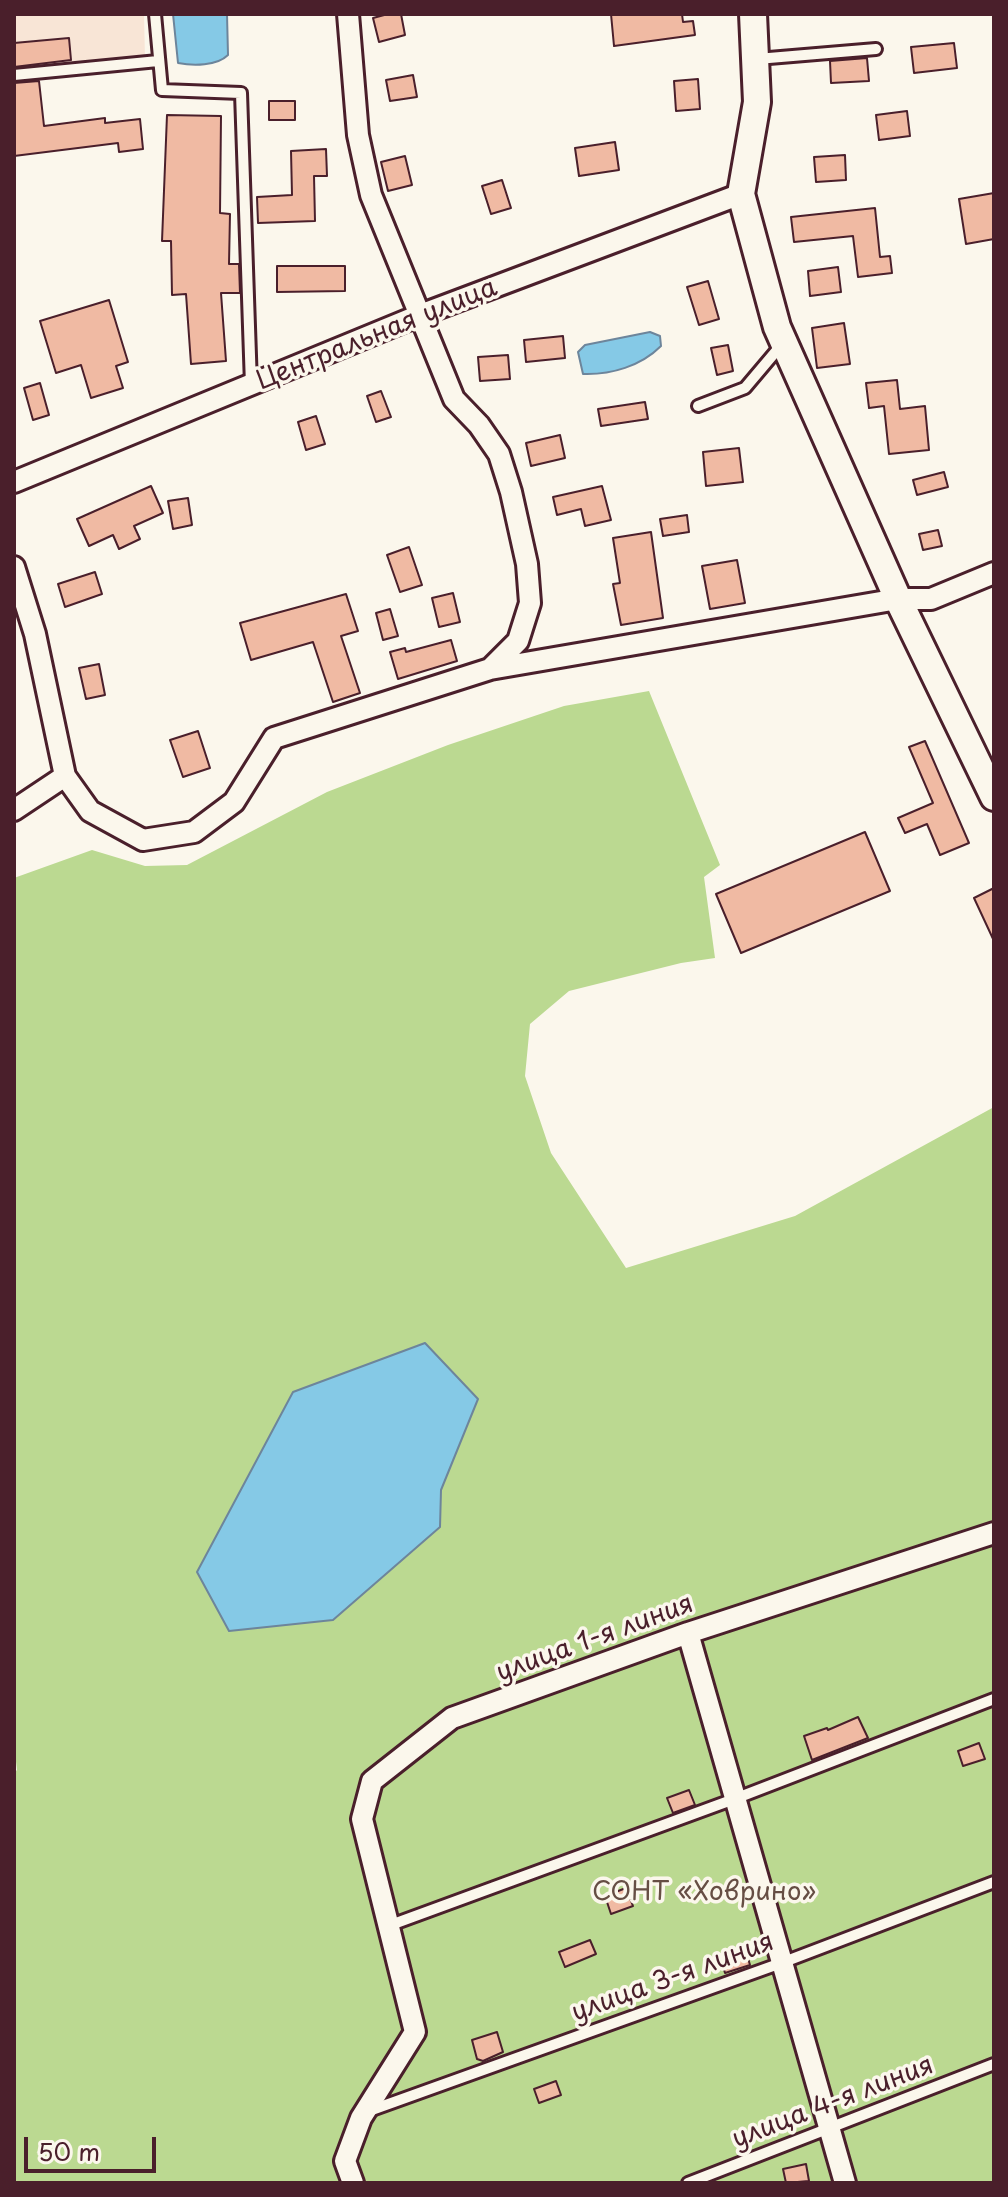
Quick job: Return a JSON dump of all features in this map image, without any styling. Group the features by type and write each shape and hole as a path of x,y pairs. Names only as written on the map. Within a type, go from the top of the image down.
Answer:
{"street":[{"path":"348,14 358,135 371,195 454,399 479,425 499,454 527,564 530,603 518,641 490,669"},
{"path":"753,14 757,102 741,194 749,232 784,343 898,599 994,797"},
{"name":"Центральная улица","path":"14,482 420,315 741,194"},
{"path":"14,567 35,634 65,776 90,811 143,840 194,832 234,802 274,738 490,669 898,599 931,599 994,573"},
{"path":"14,810 65,776"},
{"name":"улица 1-я линия","path":"353,2183 345,2161 365,2112 415,2032 362,1819 372,1781 452,1718 688,1633 994,1533"},
{"path":"688,1633 845,2183"}],"lane":[{"path":"155,14 162,90 241,93 251,385"},
{"path":"755,59 876,49"},
{"path":"14,75 158,61"},
{"path":"698,406 745,388 784,343"},
{"path":"388,1926 737,1798 994,1699"},
{"name":"улица 3-я линия","path":"365,2112 784,1962 994,1882"},
{"name":"улица 4-я линия","path":"688,2183 994,2064"}],"shaded area":[{"path":"14,14 144,14 145,59 14,69"}],"green space":[{"name":"СОНТ «Ховрино»","path":"649,691 720,865 704,877 715,958 681,963 569,991 530,1024 525,1076 551,1153 626,1268 795,1216 994,1107 994,2183 14,2183 14,1773 17,1770 14,1745 14,878 92,850 145,866 187,865 327,792 448,745 564,706","holes":["293,1393 478,1399 440,1490 440,1527"]}],"water":[{"path":"173,14 227,14 228,55 204,64 178,63"},
{"path":"650,332 660,336 661,346 644,359 615,371 583,374 578,352 585,345"},
{"path":"425,1343 478,1399 441,1490 440,1527 333,1620 229,1631 197,1572 293,1392"}],"building":[{"path":"401,14 405,35 379,42 373,18"},
{"path":"611,14 682,14 683,22 693,21 695,35 614,46"},
{"path":"69,38 71,60 14,67 14,43"},
{"path":"954,43 957,68 914,73 911,47"},
{"path":"867,58 869,81 831,83 830,61"},
{"path":"413,75 417,97 390,101 386,80"},
{"path":"698,79 700,109 676,111 674,81"},
{"path":"39,81 44,126 105,118 105,123 140,119 143,149 119,152 118,143 14,156 14,83"},
{"path":"269,101 295,101 295,120 269,120"},
{"path":"907,111 910,136 879,140 876,115"},
{"path":"167,115 221,116 220,213 230,214 229,264 239,264 240,293 221,293 226,361 191,364 186,294 172,295 171,241 162,241"},
{"path":"615,142 619,170 579,176 575,148"},
{"path":"326,149 327,176 314,176 315,221 258,223 257,197 292,195 291,151"},
{"path":"845,155 846,180 816,182 814,157"},
{"path":"405,156 412,185 388,191 381,162"},
{"path":"502,180 511,208 491,214 482,186"},
{"path":"994,193 994,239 966,244 959,199"},
{"path":"875,208 880,257 890,256 892,273 858,277 853,236 794,242 791,217"},
{"path":"277,266 345,266 345,291 277,292"},
{"path":"838,267 841,292 810,296 808,271"},
{"path":"708,281 719,319 699,325 687,287"},
{"path":"109,300 128,362 116,366 123,388 91,398 81,365 56,373 40,321"},
{"path":"844,323 850,364 817,368 812,328"},
{"path":"563,336 565,358 526,362 524,340"},
{"path":"728,345 733,371 717,375 711,348"},
{"path":"508,355 510,379 480,381 478,357"},
{"path":"897,380 900,409 925,406 929,450 889,454 884,406 869,408 866,383"},
{"path":"40,383 49,415 33,420 24,388"},
{"path":"381,391 391,417 376,422 367,396"},
{"path":"645,402 648,419 601,426 598,409"},
{"path":"316,416 325,444 306,450 298,422"},
{"path":"560,435 565,458 531,466 526,443"},
{"path":"739,448 743,482 706,486 703,452"},
{"path":"944,472 948,487 917,495 913,480"},
{"path":"151,486 163,513 134,526 140,539 119,549 113,535 89,546 77,519"},
{"path":"602,486 611,520 585,526 581,509 557,515 553,497"},
{"path":"188,498 192,525 173,529 168,501"},
{"path":"687,515 689,532 663,536 660,519"},
{"path":"938,530 942,546 923,550 919,534"},
{"path":"651,532 663,618 621,625 613,584 620,583 613,538"},
{"path":"409,547 422,585 400,592 387,555"},
{"path":"737,560 745,603 710,609 702,566"},
{"path":"95,572 102,594 65,607 58,584"},
{"path":"453,593 460,622 439,627 432,598"},
{"path":"346,594 358,631 341,636 360,693 333,702 313,642 251,660 240,623"},
{"path":"390,609 398,636 383,640 376,613"},
{"path":"451,640 457,661 398,679 390,652 405,648 406,652"},
{"path":"99,664 105,695 86,699 79,668"},
{"path":"198,731 210,768 183,777 170,740"},
{"path":"925,741 969,843 940,855 927,824 905,833 898,818 933,803 909,747"},
{"path":"865,832 890,891 741,953 716,894"},
{"path":"994,888 994,941 974,898"},
{"path":"858,1717 868,1738 812,1760 804,1736"},
{"path":"979,1743 985,1759 963,1766 958,1751"},
{"path":"689,1790 695,1805 673,1813 667,1798"},
{"path":"626,1888 633,1906 611,1914 605,1896"},
{"path":"590,1940 596,1954 565,1967 559,1952"},
{"path":"745,1948 750,1965 725,1973 720,1956"},
{"path":"497,2032 503,2052 483,2061 477,2059 472,2040"},
{"path":"556,2081 561,2095 539,2103 534,2089"},
{"path":"806,2164 809,2181 786,2183 783,2169"}]}
